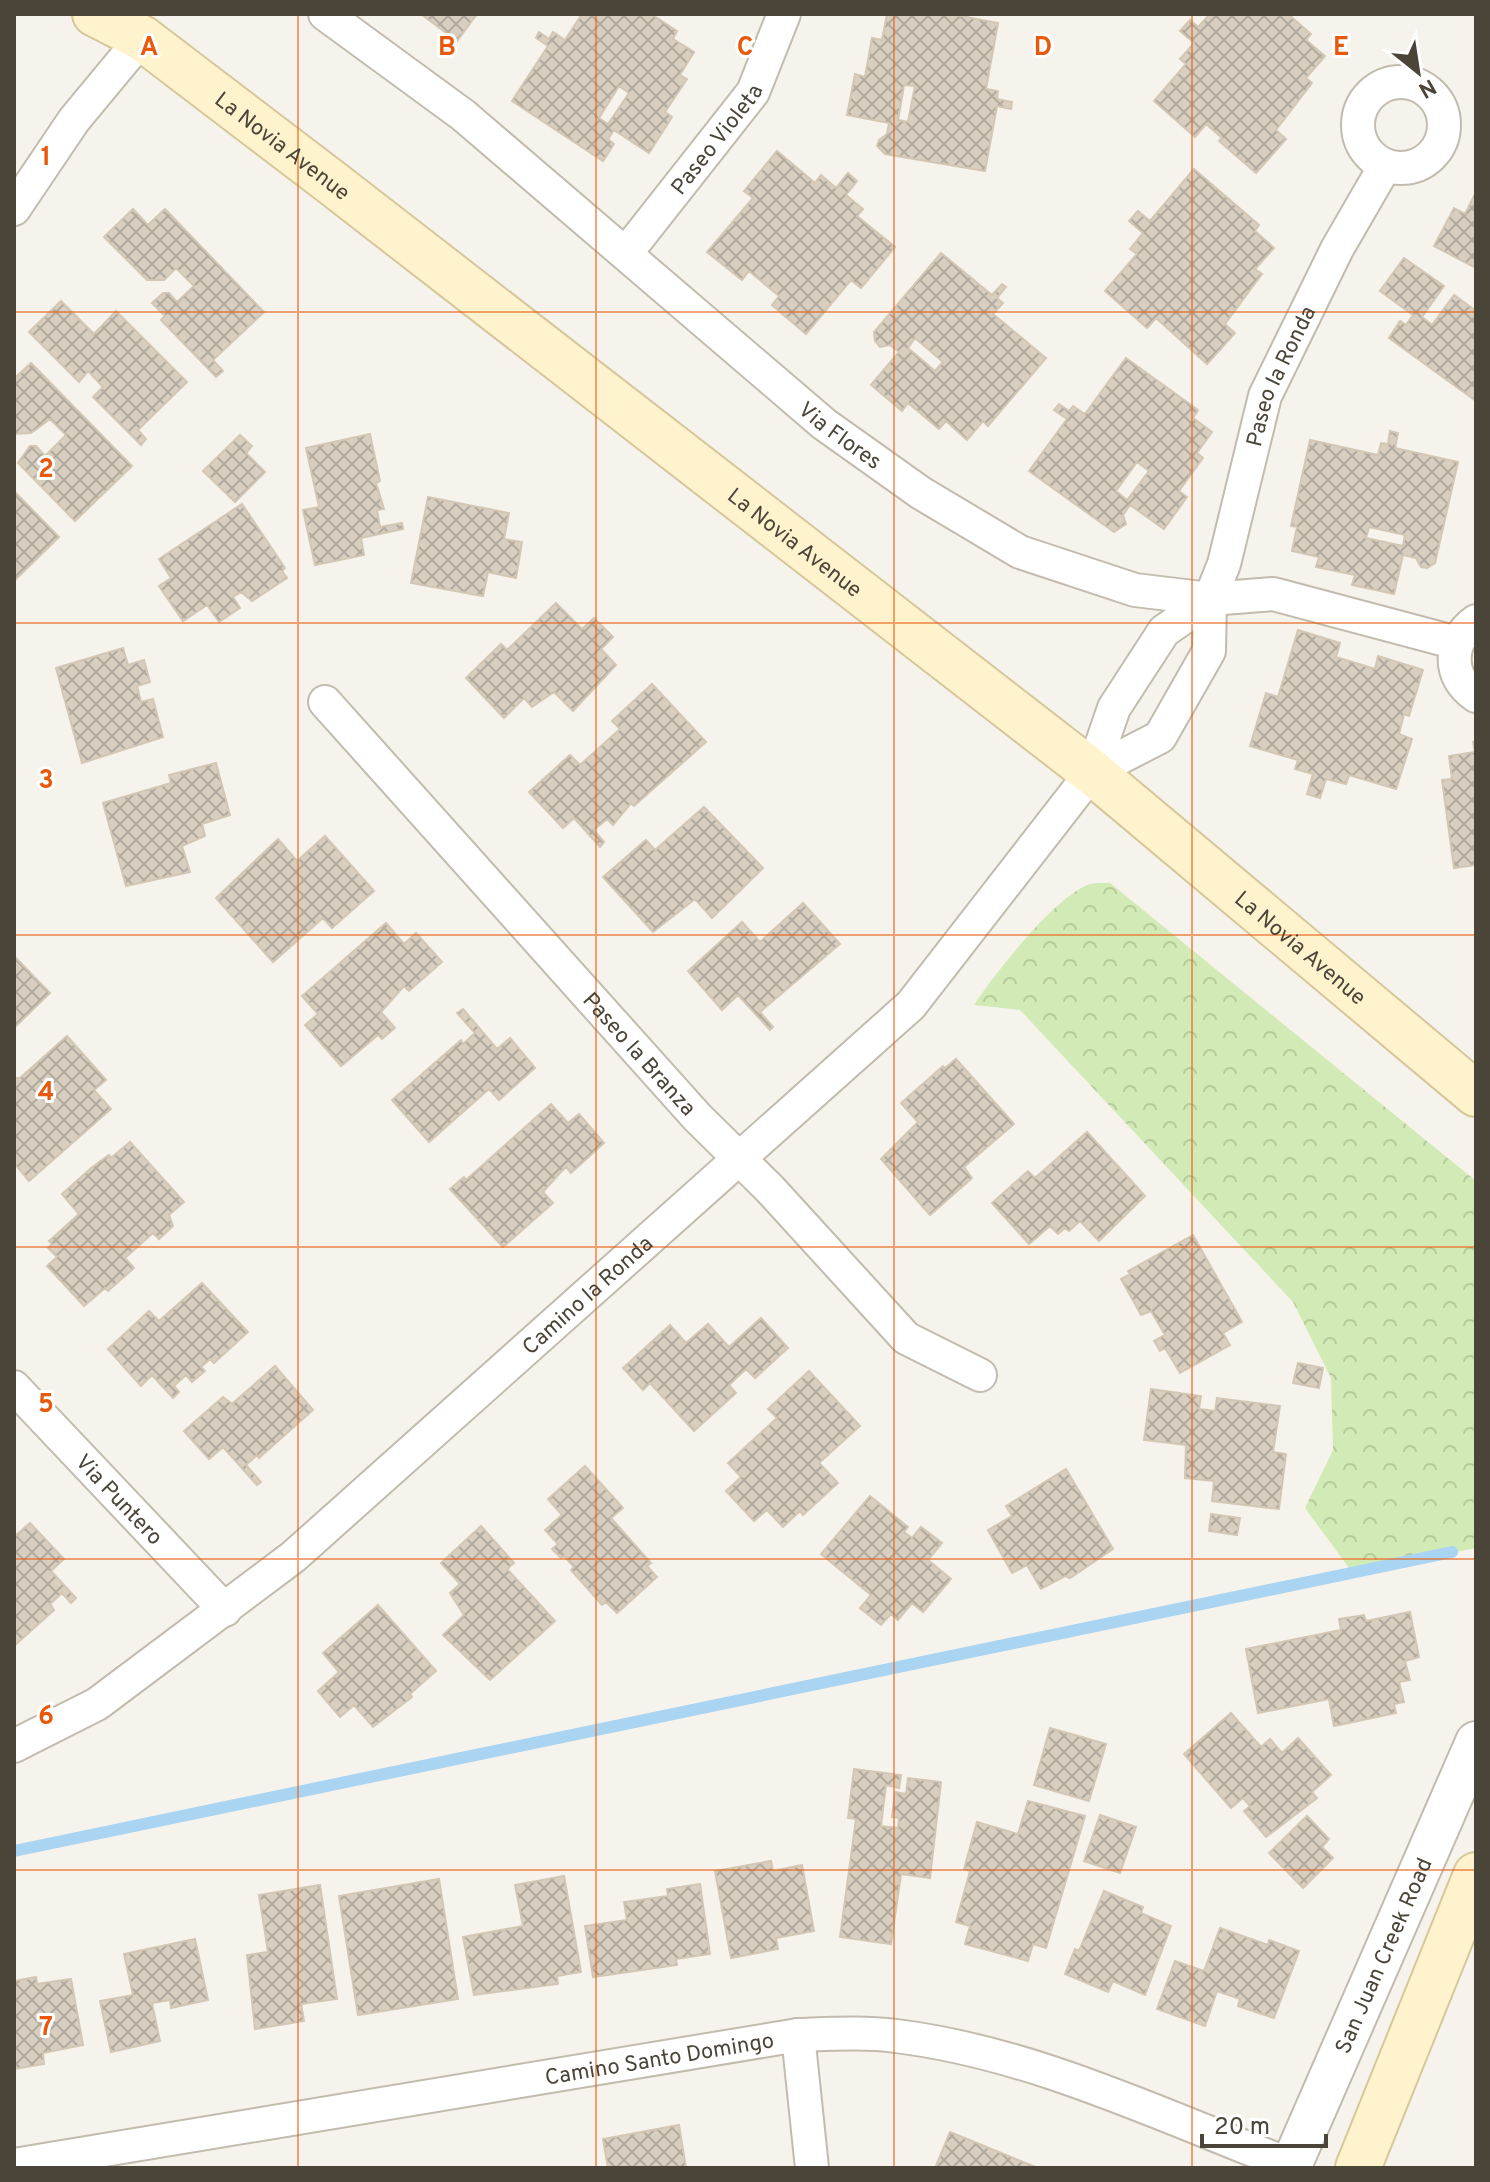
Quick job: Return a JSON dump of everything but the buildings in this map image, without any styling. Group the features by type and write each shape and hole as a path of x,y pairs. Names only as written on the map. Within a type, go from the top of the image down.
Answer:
{"main road":[{"name":"La Novia Avenue","path":"95,14 142,38 1092,772 1476,1094"},
{"path":"1358,2168 1476,1875"}],"street":[{"name":"Via Flores","path":"325,14 463,115 627,252 824,424 921,493 1020,552 1135,590 1210,599 1273,594 1466,632 1453,660 1457,677 1476,696"},
{"name":"Paseo Violeta","path":"627,252 753,92 784,14"},
{"path":"14,209 74,120 142,38"},
{"name":"Paseo la Ronda","path":"1210,599 1224,564 1265,396 1337,249 1385,166"},
{"name":"Camino la Ronda","path":"1092,772 1160,737 1209,651 1210,599"},
{"name":"Camino la Ronda","path":"14,1746 97,1704 293,1557 911,1005 1092,772 1114,708 1164,631 1210,599"},
{"name":"Paseo la Branza","path":"325,702 738,1158 906,1338 980,1375"},
{"name":"Via Puntero","path":"14,1387 225,1610"},
{"name":"San Juan Creek Road","path":"1290,2167 1476,1742"},
{"path":"798,2035 812,2168"},
{"name":"Camino Santo Domingo","path":"14,2165 798,2035 895,2036 972,2049 1091,2086 1290,2167"}],"green space":[{"path":"1110,883 1476,1181 1476,1548 1352,1572 1305,1508 1333,1450 1331,1378 1293,1302 1020,1010 974,1005 1010,957 1056,907 1088,885"}],"waterway":[{"path":"14,1851 1452,1552"}]}
